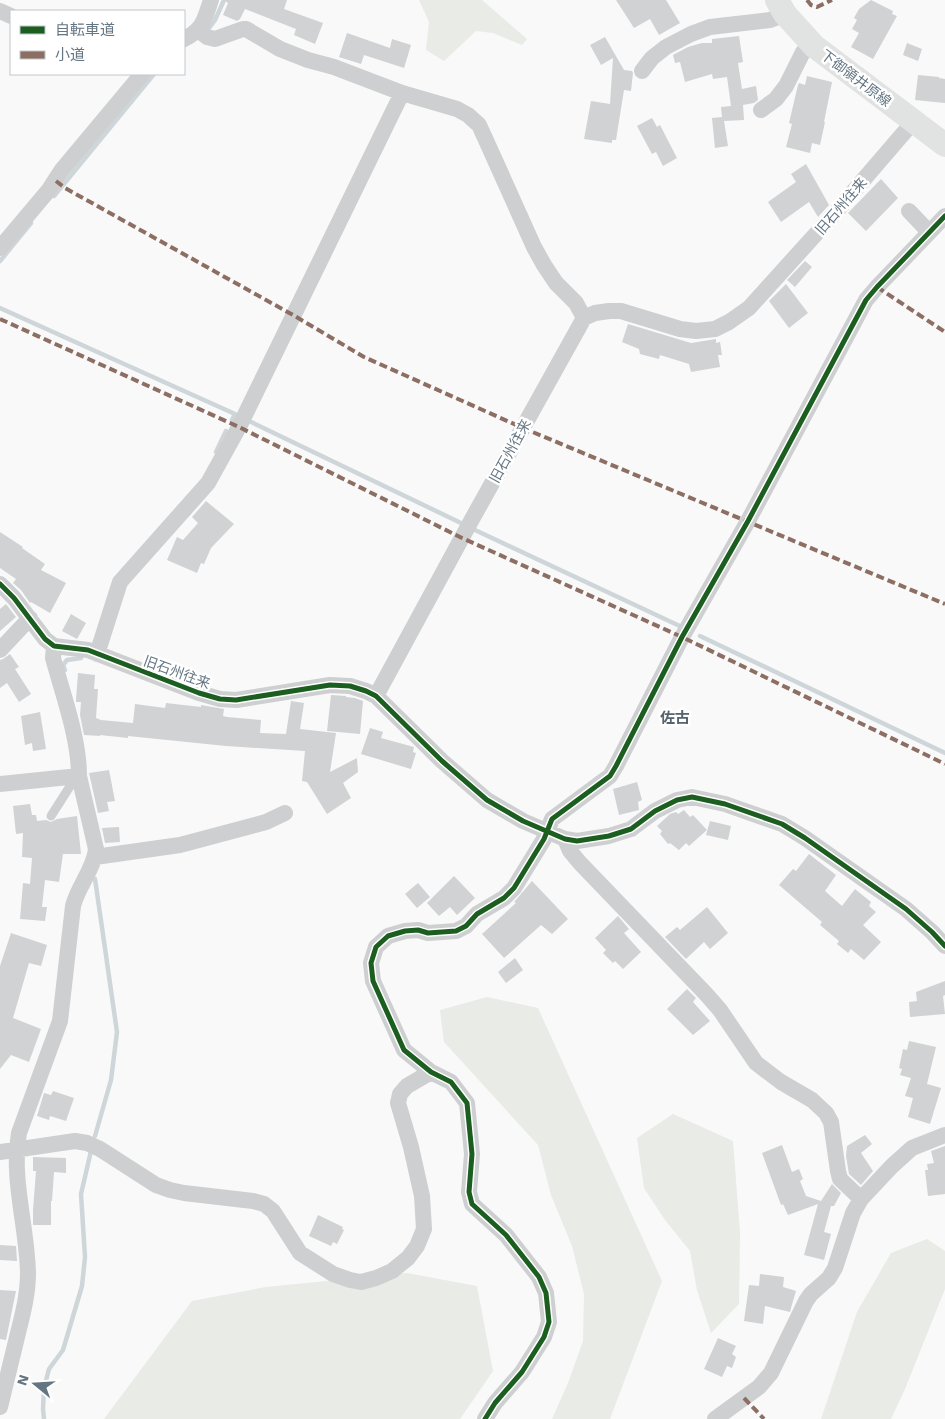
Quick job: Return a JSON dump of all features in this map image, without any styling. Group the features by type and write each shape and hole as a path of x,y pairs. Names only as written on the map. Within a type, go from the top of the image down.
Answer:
{"main road":[{"name":"下御領井原線","path":"781,7 814,46 945,146"}],"street":[{"path":"202,33 202,24 212,0"},
{"path":"642,71 652,58 666,47 691,34 710,28 770,20 781,7"},
{"path":"185,39 202,33 215,39 243,28 280,49 308,60 334,66 402,93 457,109 468,116 479,125 534,248 556,283 576,303 584,318"},
{"path":"761,110 776,99 786,86 803,52 814,46"},
{"path":"0,248 48,191 67,164 139,75"},
{"path":"98,654 120,582 208,483 239,427 402,93"},
{"name":"旧石州往来","path":"54,646 88,650 199,693 220,699 236,700 330,685 350,686 376,696 584,318 594,313 621,311 680,329 696,331 715,329 729,322 749,308 834,214 914,121"},
{"path":"909,211 929,232"},
{"path":"485,1419 495,1403 522,1372 544,1337 549,1322 546,1292 539,1276 506,1235 472,1204 469,1192 472,1154 467,1103 451,1082 431,1072 404,1050 373,981 371,963 376,947 388,936 405,931 418,930 428,933 456,931 466,926 477,914 504,898 514,888 544,839 552,819 610,776 682,637 748,521 866,300 945,216"},
{"path":"0,584 14,598 45,639 54,646 53,658 76,744 79,776 96,849 95,857 75,896 60,1021 19,1133 17,1149 21,1206 27,1244 27,1295 0,1407"},
{"path":"0,650 30,618"},
{"path":"376,696 442,761 487,800 523,822 566,839 577,841 631,829 656,810 677,800 692,798 725,804 782,824 805,838 906,910 945,946"},
{"path":"0,784 79,776"},
{"path":"95,857 180,844 266,822 285,813"},
{"path":"566,839 570,851 580,863 687,973 720,1010 756,1063 781,1082 812,1100 826,1113 831,1122 840,1179 861,1198"},
{"path":"0,1152 75,1141 87,1143 156,1184 170,1190 264,1204 273,1211 300,1253 333,1274 361,1282 392,1271 408,1258 417,1246 424,1229 422,1196 411,1147 398,1103 400,1094 407,1086 431,1072"},
{"path":"715,1419 759,1386 771,1372 806,1301 811,1294 830,1278 853,1214 861,1198 912,1148 945,1136"}],"lane":[{"path":"51,816 74,780 79,776"}],"shaded area":[{"path":"419,0 482,0 527,39 522,45 493,33 476,31 444,61 426,50 429,22"},
{"path":"487,997 538,1008 662,1281 610,1419 552,1419 568,1383 583,1341 584,1294 572,1246 551,1195 538,1145 444,1042 440,1010"},
{"path":"673,1114 733,1141 740,1233 739,1304 711,1333 697,1290 690,1251 665,1220 644,1188 637,1138"},
{"path":"927,1239 945,1251 945,1289 891,1419 821,1419 857,1312 891,1253"},
{"path":"407,1273 477,1286 493,1371 460,1419 104,1419 192,1301 266,1287"}],"building":[{"path":"224,0 287,0 284,9 323,23 315,44 294,35 296,29 245,9 237,21 223,15 228,3"},
{"path":"616,0 666,0 680,23 659,35 650,19 634,28"},
{"path":"871,0 893,11 892,14 897,16 873,59 851,47 859,33 852,29 857,20 854,18 859,9"},
{"path":"347,33 390,48 392,39 411,45 404,68 364,55 361,64 339,57"},
{"path":"739,36 743,62 738,63 742,89 756,86 758,100 754,103 743,105 744,120 724,121 728,146 715,148 712,118 722,117 721,107 731,106 727,77 713,79 712,74 685,82 680,62 675,63 673,55 688,47 702,43 712,43 712,39"},
{"path":"605,37 624,70 632,71 633,73 631,91 624,90 616,140 612,140 612,143 584,139 591,101 610,104 613,58 601,65 590,45"},
{"path":"907,43 922,49 918,61 903,55"},
{"path":"918,75 945,79 945,103 915,100"},
{"path":"807,76 832,82 820,145 812,143 810,153 786,147 792,124 789,123 798,85 799,83 805,85"},
{"path":"652,118 657,127 660,125 677,158 663,166 656,152 652,154 637,126"},
{"path":"806,164 829,205 818,217 809,202 781,222 768,202 796,182 791,174"},
{"path":"881,179 898,198 866,231 848,213"},
{"path":"805,261 812,267 795,287 787,280"},
{"path":"786,284 808,313 789,328 769,301"},
{"path":"628,324 691,343 716,339 716,343 720,342 722,355 718,355 720,367 691,372 689,364 660,355 659,359 640,354 639,349 622,342"},
{"path":"206,501 234,524 211,548 204,564 201,563 197,573 167,560 177,537 183,540 198,523 192,517"},
{"path":"0,532 45,564 41,570 66,583 50,613 30,603 21,590 13,583 16,579 0,568"},
{"path":"6,604 16,617 0,631 0,609"},
{"path":"71,614 86,623 77,639 62,631"},
{"path":"10,654 19,667 15,669 31,694 19,702 7,683 0,688 0,660"},
{"path":"78,673 95,675 94,689 98,689 96,718 101,720 133,723 135,704 165,708 166,703 201,707 201,705 224,709 223,716 227,717 261,720 260,733 286,734 291,701 304,703 300,729 336,733 330,772 357,758 358,772 343,783 351,798 327,814 307,782 302,781 305,751 226,746 128,736 128,738 84,735 80,715 81,702 76,702"},
{"path":"331,695 346,696 363,701 360,734 327,731"},
{"path":"40,712 46,749 33,751 32,743 25,745 21,716"},
{"path":"370,728 383,732 381,738 414,747 413,752 416,753 411,769 361,754"},
{"path":"109,770 115,801 107,802 109,811 98,813 89,773"},
{"path":"637,782 642,800 638,802 639,810 619,815 613,789"},
{"path":"30,804 32,815 36,815 37,821 46,820 51,822 57,819 77,816 81,854 63,854 59,882 45,880 42,907 47,907 45,921 20,919 23,883 30,884 32,858 22,857 23,833 16,834 13,806"},
{"path":"684,810 690,817 693,815 707,830 689,846 686,843 679,850 670,843 668,844 660,834 662,831 657,826 670,814 676,812 678,814"},
{"path":"710,821 731,826 728,840 706,835"},
{"path":"119,827 120,842 105,843 102,828"},
{"path":"809,854 836,875 825,891 842,906 855,889 871,902 869,906 876,912 863,925 881,942 864,960 851,949 848,953 837,944 839,941 820,925 822,922 779,885 793,869 796,871"},
{"path":"454,876 475,898 457,915 450,907 439,916 427,903"},
{"path":"532,881 568,919 552,934 541,925 504,958 482,934 516,903 514,902"},
{"path":"418,883 430,897 417,908 405,894"},
{"path":"707,907 728,933 710,949 704,942 686,959 665,937 677,927 680,930"},
{"path":"618,916 629,929 624,933 641,952 623,969 615,961 613,963 603,953 606,950 595,938"},
{"path":"11,933 47,945 41,966 29,963 13,1018 41,1029 29,1062 11,1055 0,1069 0,966"},
{"path":"515,958 523,970 506,983 498,972"},
{"path":"945,981 945,995 943,996 945,1014 910,1017 909,1002 917,1001 916,992"},
{"path":"687,989 696,998 693,1002 710,1021 693,1035 667,1009"},
{"path":"909,1041 936,1047 927,1084 941,1088 930,1124 908,1117 913,1098 905,1096 911,1078 900,1075 902,1069 899,1068 903,1049 907,1050"},
{"path":"53,1091 74,1098 66,1121 50,1116 49,1120 37,1116 44,1093 51,1095"},
{"path":"865,1135 872,1144 861,1153 873,1171 861,1185 849,1174 846,1156 847,1146"},
{"path":"782,1145 792,1172 799,1169 803,1179 800,1181 806,1196 821,1201 832,1184 841,1193 834,1206 831,1206 824,1232 831,1234 824,1260 804,1255 818,1204 788,1215 783,1204 781,1205 762,1153"},
{"path":"945,1146 945,1194 928,1196 925,1170 928,1170 927,1164 934,1163 931,1151"},
{"path":"33,1157 66,1158 66,1173 54,1172 51,1225 33,1225 36,1171 33,1171"},
{"path":"318,1215 343,1227 342,1229 344,1230 337,1244 333,1242 331,1246 309,1236"},
{"path":"0,1245 16,1246 17,1261 0,1260"},
{"path":"760,1274 784,1277 783,1287 796,1291 790,1312 765,1306 763,1324 744,1321 749,1285 759,1286"},
{"path":"0,1290 16,1291 6,1340 0,1339"},
{"path":"718,1338 736,1346 732,1354 736,1357 732,1368 727,1366 722,1377 704,1369"}],"waterway":[{"path":"207,31 215,20 224,0"},
{"path":"54,196 153,75"},
{"path":"0,261 31,223"},
{"path":"0,308 235,414 232,420"},
{"path":"249,421 463,524"},
{"path":"216,452 226,431"},
{"path":"475,530 684,628"},
{"path":"700,636 945,753"},
{"path":"65,670 63,665 67,660 81,658"},
{"path":"95,879 117,1032 111,1080 95,1136"},
{"path":"44,1419 44,1388 49,1369 63,1350 82,1286 85,1257 81,1194 91,1151"}],"marked path":[{"path":"807,0 811,5 817,7 832,0"},
{"path":"56,181 65,188 293,315 364,357 523,428 945,604"},
{"path":"877,287 945,332"},
{"path":"0,319 239,427 462,538 682,637 945,764"},
{"path":"744,1398 764,1419"}],"cycle path":[{"path":"485,1419 495,1403 522,1372 544,1337 549,1322 546,1293 539,1277 506,1235 472,1204 469,1192 472,1154 467,1103 451,1082 431,1072 404,1050 373,981 371,963 376,947 388,936 405,931 418,930 428,933 456,931 466,926 477,914 504,898 514,888 544,839 552,819 610,776 682,637 748,521 866,300 945,216"},
{"path":"0,584 14,598 45,639 54,646 88,650 199,693 220,699 236,700 330,685 350,686 366,691 376,696 442,761 487,800 523,821 565,839 577,841 609,836 631,829 655,811 677,800 692,797 725,804 782,824 906,909 945,946"}],"district":[{"name":"佐古","path":"675,718"}]}
